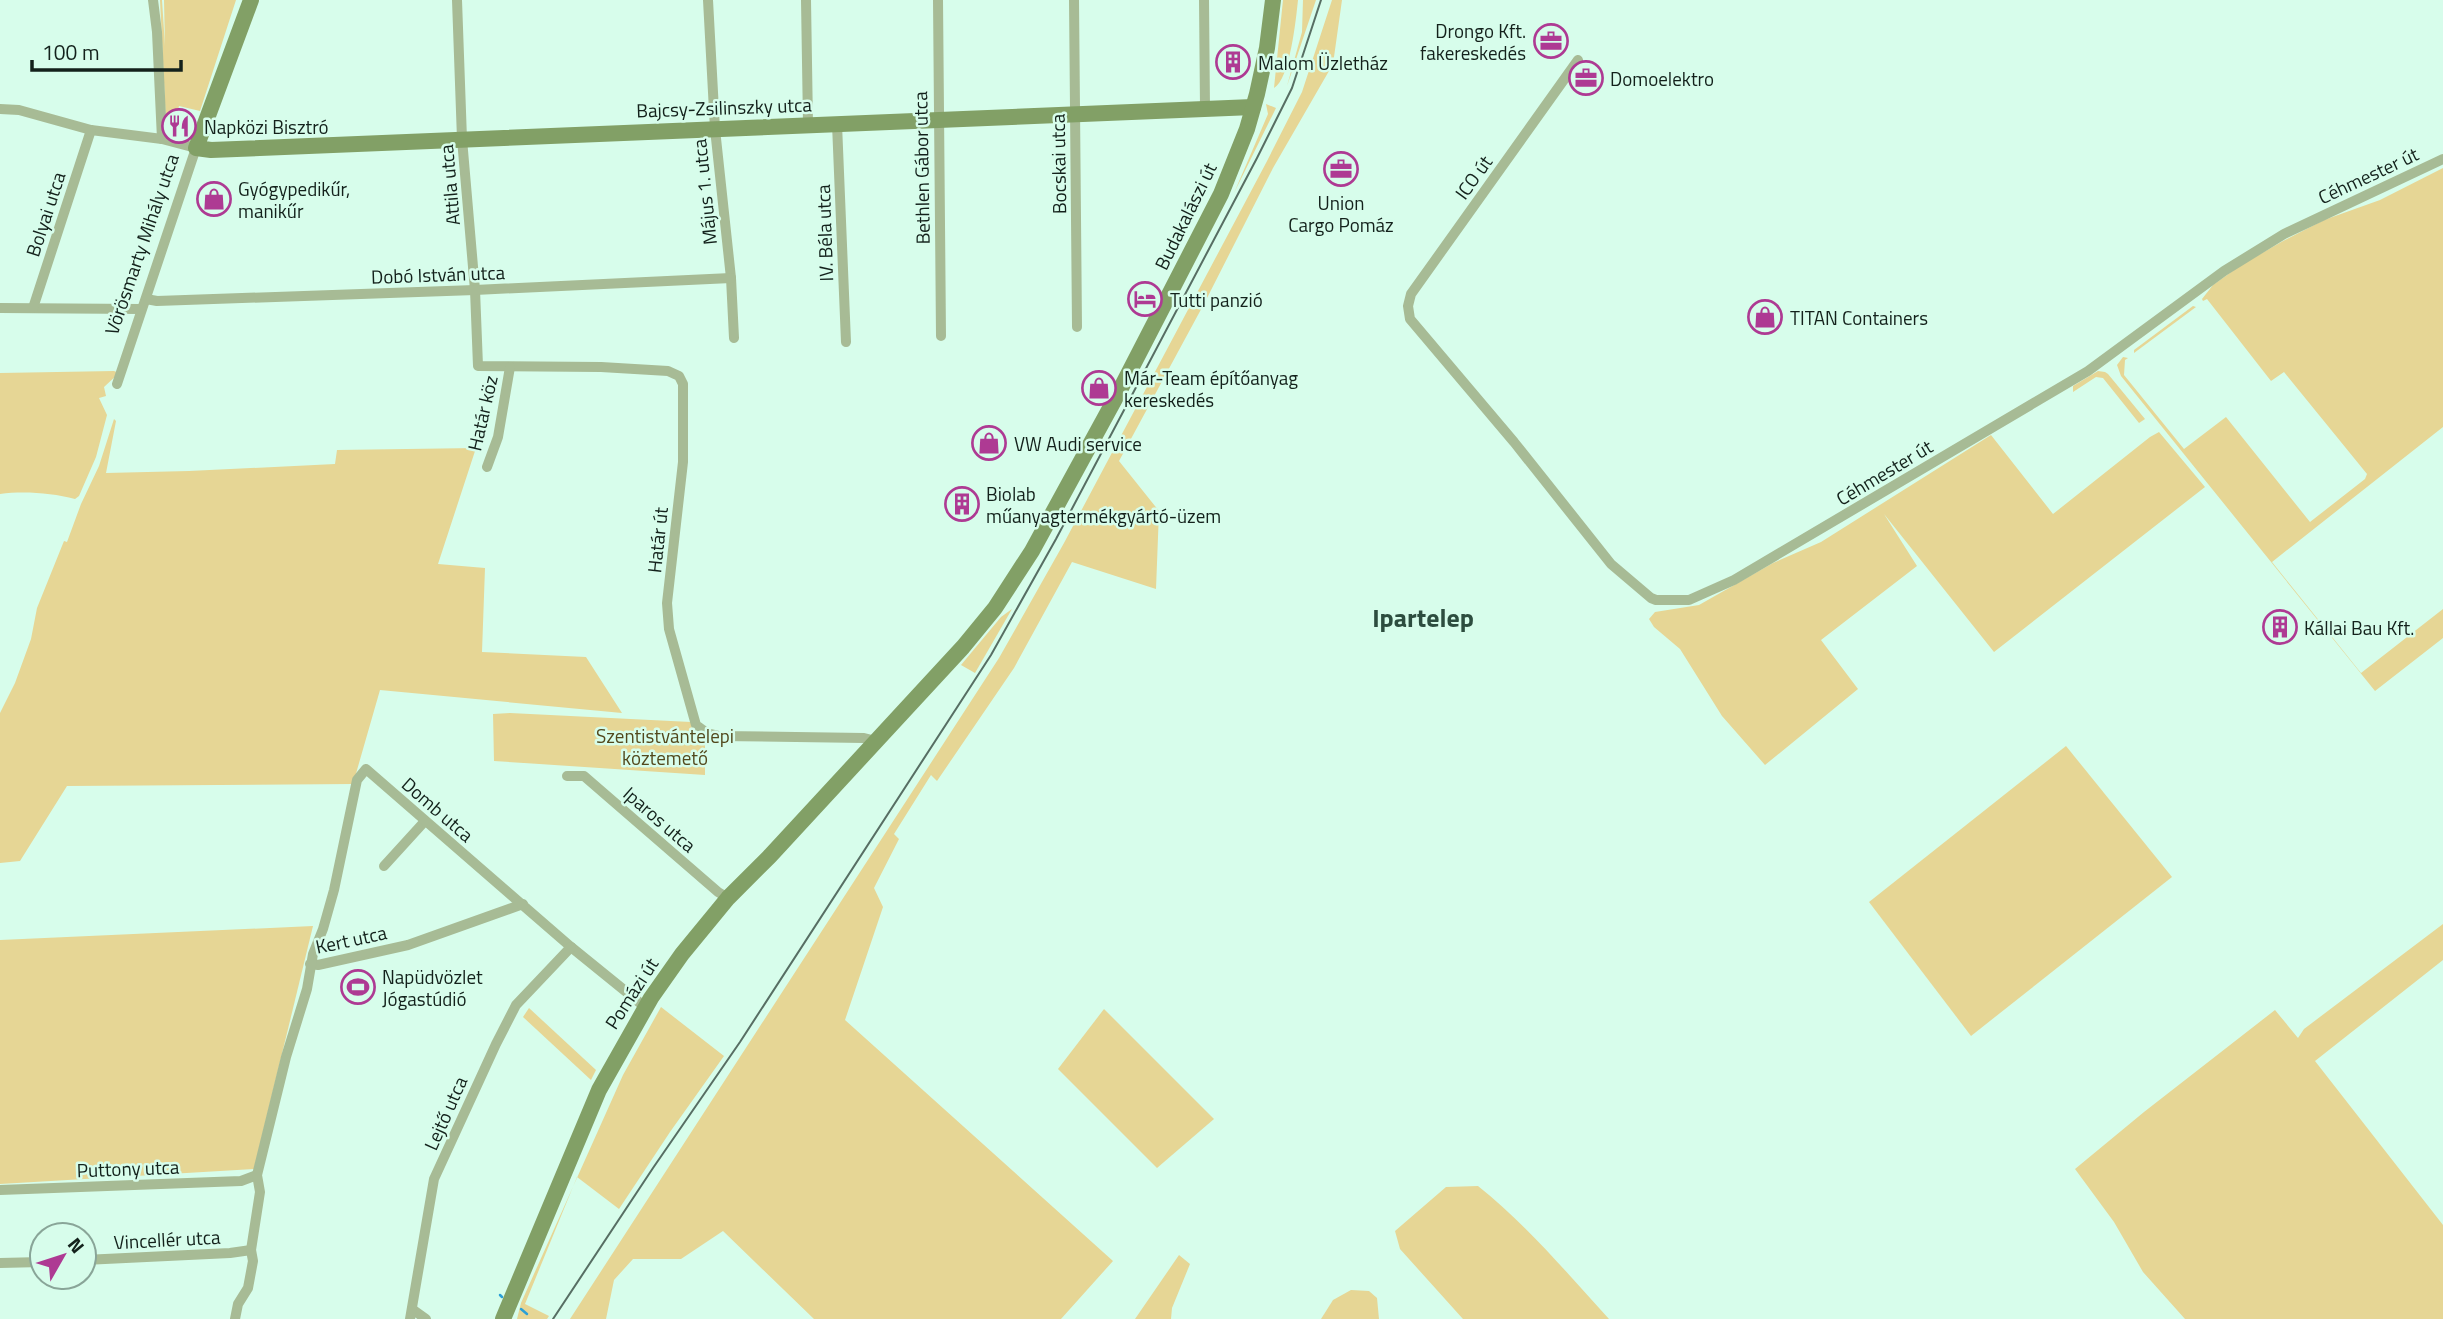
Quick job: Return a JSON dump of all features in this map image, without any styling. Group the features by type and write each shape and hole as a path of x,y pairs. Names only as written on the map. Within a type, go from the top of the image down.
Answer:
{"main road":[{"name":"Vörösmarty Mihály utca","path":"196,148 251,0"},
{"name":"Budakalászi út","path":"876,741 981,626 1032,551 1206,226 1235,163 1253,107 1267,48 1273,0"},
{"name":"Bajcsy-Zsilinszky utca","path":"196,148 211,150 1253,107"},
{"name":"Pomázi út","path":"503,1319 599,1090 645,1007 682,954 728,898 876,741"}],"street":[{"path":"153,0 162,139"},
{"name":"Attila utca","path":"457,0 462,139 475,290 478,366"},
{"name":"Május 1. utca","path":"708,0 715,129 731,278 734,338"},
{"path":"806,0 808,124"},
{"name":"Bethlen Gábor utca","path":"938,0 941,336"},
{"name":"Bocskai utca","path":"1074,0 1077,327"},
{"path":"1204,0 1205,108"},
{"name":"ICO út","path":"1410,319 1408,306 1411,294 1578,60"},
{"path":"0,109 19,110 91,130 162,139 196,148"},
{"name":"IV. Béla utca","path":"837,124 846,342"},
{"name":"Bolyai utca","path":"33,308 91,130"},
{"name":"Vörösmarty Mihály utca","path":"117,384 196,148"},
{"name":"Céhmester út","path":"1410,319 1514,442 1611,564 1656,600 1689,600 1734,580 2088,371 2224,271 2284,234 2443,159"},
{"name":"Dobó István utca","path":"0,308 731,278"},
{"name":"Határ út","path":"478,366 638,369 668,371 679,376 683,384 683,462 667,603 670,629 696,725 707,733 719,736 864,738 876,741"},
{"name":"Határ köz","path":"487,467 498,437 510,367"},
{"name":"Domb utca","path":"310,964 334,890 357,780 366,769 571,947 645,1007"},
{"name":"Iparos utca","path":"567,776 584,776 728,898"},
{"path":"384,866 425,821"},
{"name":"Kert utca","path":"235,1319 238,1304 248,1288 253,1262 251,1250 260,1192 257,1175 286,1057 307,989 310,964 318,965 408,945 523,904"},
{"name":"Lejtő utca","path":"411,1314 434,1179 499,1036 516,1005 571,947"},
{"name":"Puttony utca","path":"0,1190 241,1181 257,1175"},
{"name":"Vincellér utca","path":"98,1259 251,1250"},
{"path":"0,1263 28,1262"},
{"path":"411,1314 426,1319"}],"green space":[{"path":"160,0 165,46 164,0 236,0 200,111 179,106 172,134 166,123"},
{"path":"1283,0 1298,0 1288,61 1280,82 1274,88"},
{"path":"1303,0 1316,0 1287,86 1302,32"},
{"path":"1332,0 1342,0 1333,64 1273,168 1205,302 1119,461 1159,511 1156,589 1072,562 1014,668 937,781 931,775 894,834 899,839 874,888 883,907 845,1020 1113,1261 1061,1319 814,1319 723,1231 681,1259 633,1259 614,1280 606,1319 570,1319 999,658 1064,543 1302,92"},
{"path":"1266,104 1276,108 1234,193 1268,114"},
{"path":"2443,168 2443,427 2272,562 2361,673 2443,609 2443,638 2375,691 2121,376 2117,365 2123,357 2128,358 2125,360 2124,375 2184,449 2226,417 2310,522 2365,479 2367,474 2284,372 2271,381 2207,299 2202,299 2213,285 2283,241 2324,220 2380,200"},
{"path":"2193,306 2196,307 2134,353 2134,350"},
{"path":"2098,371 2108,374 2145,419 2139,423 2103,378 2096,377 2073,392 2073,386"},
{"path":"0,373 119,373 104,387 106,396 99,398 107,415 96,457 79,496 75,499 38,493 0,494"},
{"path":"114,419 116,421 106,473 335,464 337,450 476,448 438,564 485,568 482,652 586,657 622,713 380,690 353,784 67,786 20,861 0,863 0,713 15,683 31,639 37,608 99,466"},
{"path":"2159,432 2205,487 1994,652 1884,514 1917,566 1821,640 1858,689 1765,765 1722,716 1680,649 1654,627 1649,619 1655,612 1699,605 1773,563 1821,542 1991,435 2053,514"},
{"path":"1012,609 975,673 961,665 1001,617"},
{"name":"Szentistvántelepi köztemető","path":"493,714 691,722 694,740 705,740 705,775 494,761"},
{"path":"2066,746 2172,877 1971,1036 1869,902"},
{"path":"2443,924 2443,960 2315,1061 2443,1225 2443,1319 2185,1319 2143,1272 2114,1222 2075,1169 2275,1010 2298,1038 2304,1029"},
{"path":"313,926 254,1169 0,1184 0,940"},
{"path":"661,1007 724,1056 619,1209 577,1177 623,1075"},
{"path":"529,1008 596,1070 591,1080 523,1017"},
{"path":"1104,1009 1214,1119 1157,1168 1058,1069"},
{"path":"1478,1186 1530,1233 1609,1319 1463,1319 1400,1249 1395,1231 1446,1187"},
{"path":"573,1187 525,1304 549,1316 547,1319 517,1319 521,1303"},
{"path":"1179,1255 1190,1264 1172,1308 1171,1319 1135,1319"},
{"path":"1351,1290 1369,1291 1377,1298 1379,1319 1321,1319 1333,1300"}],"waterway":[{"path":"521,1309 527,1314"}],"tram line":[{"path":"553,1319 740,1042 991,655 1056,539 1257,158 1292,88 1321,0"}],"place":[{"name":"Drongo Kft. fakereskedés","path":"1551,41"},
{"name":"Malom Üzletház","path":"1233,62"},
{"name":"Domoelektro","path":"1586,78"},
{"name":"Napközi Bisztró","path":"179,126"},
{"name":"Union Cargo Pomáz","path":"1341,169"},
{"name":"Gyógypedikűr, manikűr","path":"214,199"},
{"name":"Tutti panzió","path":"1145,299"},
{"name":"TITAN Containers","path":"1765,317"},
{"name":"Már-Team építőanyag kereskedés","path":"1099,388"},
{"name":"VW Audi service","path":"989,443"},
{"name":"Biolab műanyagtermékgyártó-üzem","path":"962,504"},
{"name":"Kállai Bau Kft.","path":"2280,627"},
{"name":"Napüdvözlet Jógastúdió","path":"358,987"}],"district":[{"name":"Ipartelep","path":"1423,617"}]}
